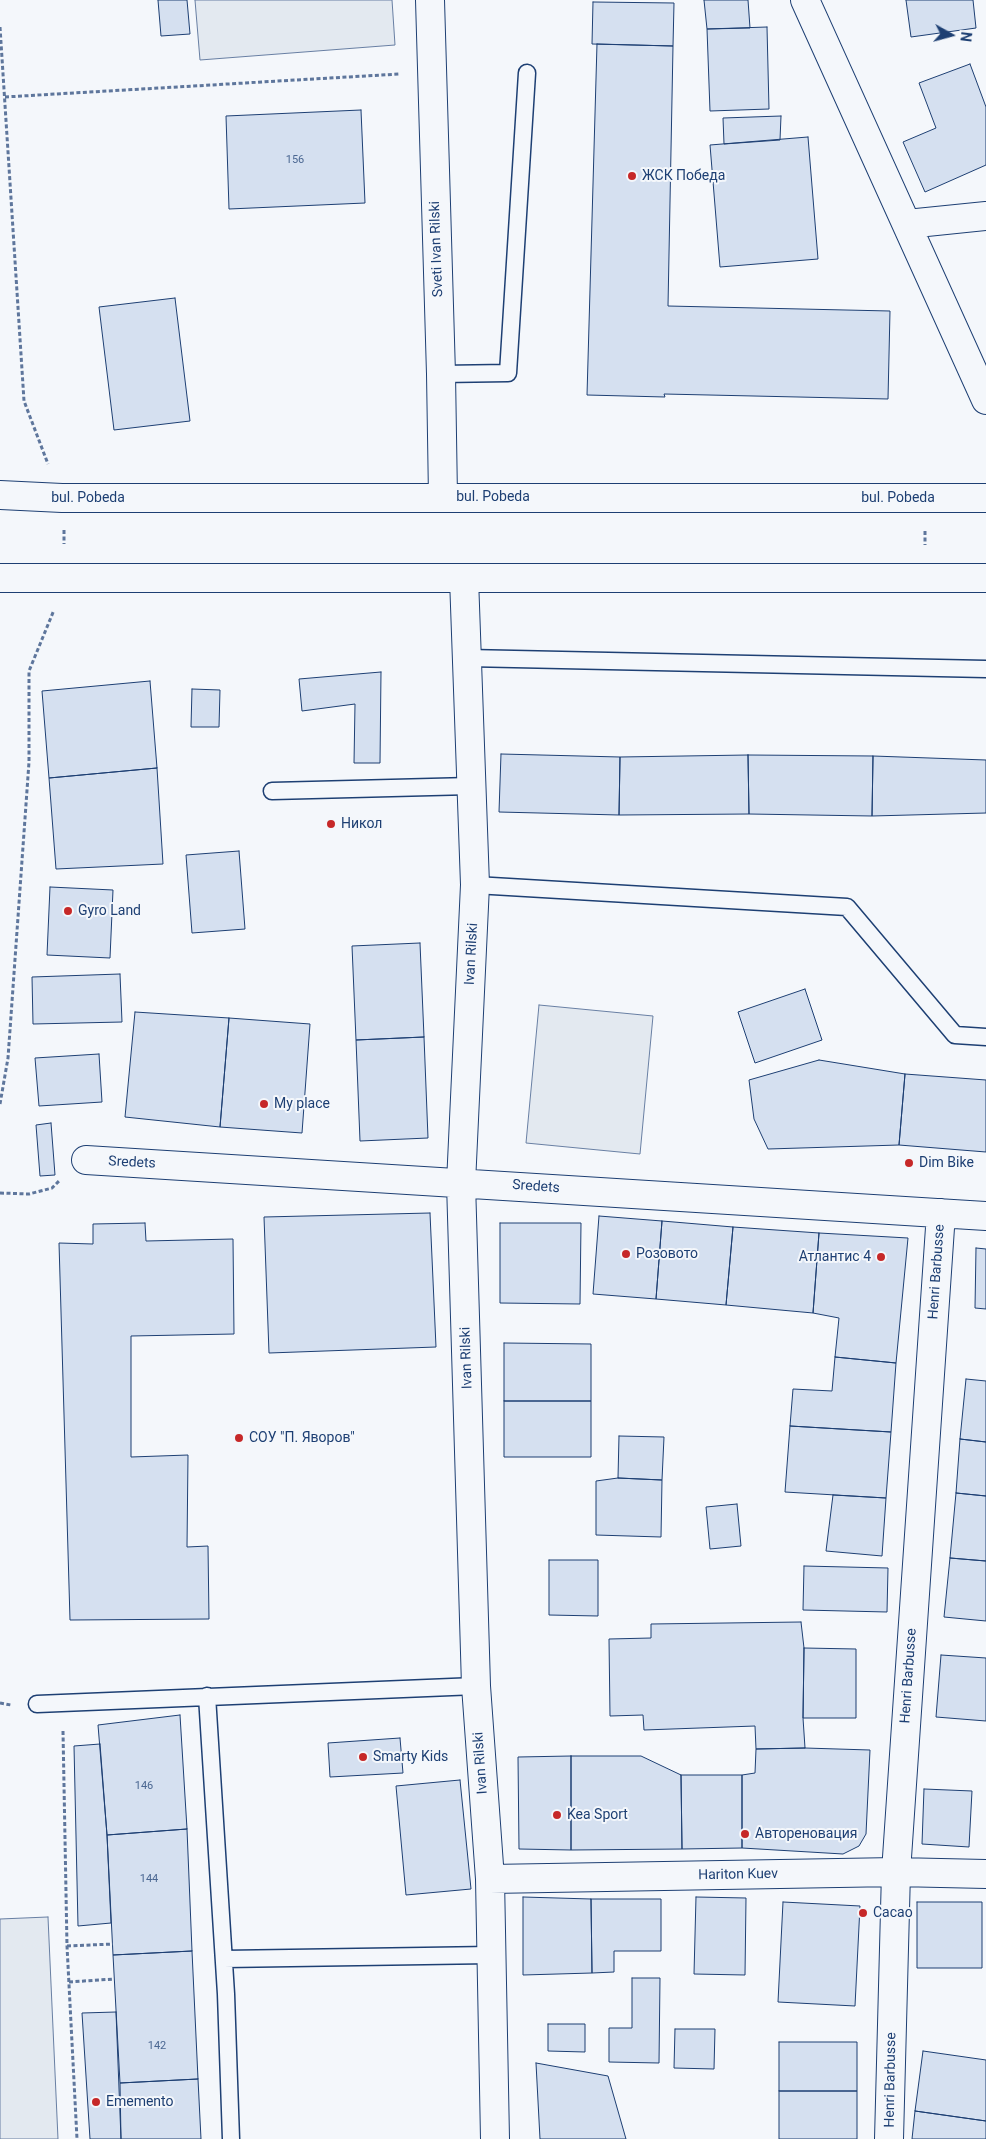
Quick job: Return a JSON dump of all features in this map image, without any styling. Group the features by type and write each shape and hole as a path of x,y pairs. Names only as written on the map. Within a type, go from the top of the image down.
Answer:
{"street":[{"name":"Sveti Ivan Rilski","path":"430,0 441,374 442,497"},
{"path":"805,0 986,400"},
{"path":"907,224 986,216"},
{"name":"bul. Pobeda","path":"0,495 62,498 986,498"},
{"path":"0,578 986,578"},
{"name":"Ivan Rilski","path":"464,578 475,885 461,1183 476,1686 490,1879 495,2139"},
{"name":"Sredets","path":"86,1160 986,1216"},
{"name":"Henri Barbusse","path":"889,2139 896,1872 941,1213"},
{"name":"Hariton Kuev","path":"490,1879 896,1872 986,1874"}],"lane":[{"path":"441,374 508,373 527,73"},
{"path":"467,658 986,669"},
{"path":"272,791 471,786"},
{"path":"475,885 847,907 955,1035 986,1037"},
{"path":"36,1704 476,1686"},
{"path":"207,1696 224,1959 231,2139"},
{"path":"224,1959 491,1956"}],"path":[{"path":"5,97 432,72"},
{"path":"925,498 926,578"},
{"path":"0,1194 29,1194 52,1188 64,1176 76,1159 86,1160"},
{"path":"62,1703 67,1946 77,2139"},
{"path":"67,1946 112,1944"},
{"path":"69,1982 114,1979"}],"shaded area":[{"path":"195,0 392,0 395,45 200,60"},
{"path":"539,1005 653,1016 640,1154 526,1143"},
{"path":"48,1917 58,2139 0,2139 0,1919"}],"building":[{"path":"158,0 187,0 190,34 161,36"},
{"path":"704,0 748,0 750,28 707,29"},
{"path":"906,0 973,0 976,28 911,37"},
{"path":"593,2 674,3 673,46 592,44"},
{"path":"767,27 769,109 710,111 707,29"},
{"name":"ЖСК Победа","path":"597,44 673,46 668,306 890,311 888,399 664,394 665,397 587,395"},
{"path":"970,64 986,107 986,165 925,192 903,142 936,128 919,83"},
{"path":"361,110 365,203 229,209 226,116"},
{"path":"781,116 780,140 724,144 723,118"},
{"path":"808,137 818,259 720,267 710,145"},
{"path":"175,298 190,421 114,430 99,307"},
{"path":"381,672 380,763 354,763 355,704 302,711 299,679"},
{"path":"150,681 157,768 49,778 42,691"},
{"path":"192,689 220,690 219,727 191,727"},
{"path":"501,754 620,757 619,815 499,812"},
{"path":"748,755 873,756 872,816 749,814"},
{"path":"748,755 749,814 619,815 620,757"},
{"path":"873,756 986,760 986,813 872,816"},
{"path":"157,768 163,864 56,869 49,778"},
{"path":"239,851 245,929 192,933 186,855"},
{"path":"50,887 113,890 110,958 47,955"},
{"path":"420,943 424,1037 356,1040 352,946"},
{"path":"120,974 122,1022 33,1024 32,977"},
{"path":"805,989 822,1040 755,1063 738,1012"},
{"path":"135,1012 229,1018 220,1127 125,1117"},
{"path":"229,1018 310,1024 302,1133 220,1127"},
{"path":"424,1037 428,1138 360,1141 356,1040"},
{"path":"99,1054 102,1102 39,1106 35,1058"},
{"path":"819,1060 905,1074 899,1145 768,1149 754,1119 749,1080"},
{"path":"905,1074 986,1080 986,1152 899,1145"},
{"path":"51,1123 55,1175 40,1176 36,1125"},
{"path":"430,1213 436,1347 269,1353 264,1217"},
{"path":"599,1216 662,1221 656,1299 593,1294"},
{"path":"662,1221 733,1227 726,1305 656,1299"},
{"path":"145,1223 146,1241 233,1239 234,1334 131,1336 131,1457 188,1455 187,1547 208,1546 209,1619 70,1620 59,1243 93,1244 93,1224"},
{"path":"500,1223 581,1223 580,1304 500,1303"},
{"path":"733,1227 819,1233 813,1313 726,1305"},
{"path":"819,1233 908,1238 896,1363 835,1357 839,1318 813,1313"},
{"path":"976,1248 986,1249 986,1309 975,1308"},
{"path":"504,1343 591,1344 591,1401 504,1401"},
{"path":"835,1357 896,1363 891,1432 790,1426 793,1389 832,1391"},
{"path":"966,1379 986,1381 986,1442 960,1439"},
{"path":"504,1401 591,1401 591,1457 504,1457"},
{"path":"790,1426 891,1432 886,1498 785,1492"},
{"path":"619,1436 664,1437 662,1480 618,1478"},
{"path":"960,1439 986,1442 986,1496 956,1493"},
{"path":"618,1478 662,1480 661,1537 596,1535 596,1481"},
{"path":"956,1493 986,1496 986,1561 950,1558"},
{"path":"833,1495 886,1498 882,1556 826,1551"},
{"path":"737,1504 741,1546 710,1549 706,1507"},
{"path":"950,1558 986,1561 986,1621 944,1617"},
{"path":"549,1560 598,1560 598,1616 549,1615"},
{"path":"804,1566 888,1568 887,1612 803,1610"},
{"path":"801,1622 804,1648 803,1718 805,1748 756,1749 755,1726 644,1730 643,1715 610,1716 609,1639 651,1638 651,1624"},
{"path":"804,1648 856,1649 856,1718 803,1718"},
{"path":"941,1655 986,1658 986,1721 936,1717"},
{"path":"180,1715 187,1829 107,1835 98,1725"},
{"path":"400,1738 403,1773 330,1777 328,1743"},
{"path":"100,1744 111,1923 78,1926 74,1746"},
{"path":"756,1749 870,1750 866,1834 859,1846 843,1854 742,1848 742,1775 755,1773"},
{"path":"571,1756 641,1756 681,1775 682,1849 571,1850"},
{"path":"571,1756 571,1850 519,1849 518,1757"},
{"path":"681,1775 742,1775 742,1848 682,1849"},
{"path":"460,1780 471,1889 406,1895 396,1786"},
{"path":"924,1789 972,1791 969,1847 922,1844"},
{"path":"187,1829 192,1951 113,1955 107,1835"},
{"path":"523,1897 591,1899 592,1973 523,1975"},
{"path":"696,1897 746,1898 745,1975 694,1974"},
{"path":"591,1899 661,1899 661,1951 614,1951 614,1972 592,1973"},
{"path":"783,1902 860,1906 855,2006 778,2002"},
{"path":"917,1902 982,1902 982,1968 917,1968"},
{"path":"192,1951 198,2079 120,2083 113,1955"},
{"path":"632,1978 660,1978 659,2063 609,2062 609,2028 632,2028"},
{"path":"116,2012 121,2139 90,2139 82,2013"},
{"path":"548,2024 585,2024 585,2052 548,2051"},
{"path":"675,2029 715,2029 714,2069 674,2068"},
{"path":"779,2042 857,2042 857,2091 779,2091"},
{"path":"923,2051 986,2060 986,2121 915,2111"},
{"path":"536,2063 608,2076 626,2139 540,2139"},
{"path":"198,2079 201,2139 121,2139 120,2083"},
{"path":"779,2091 857,2091 857,2139 779,2139"},
{"path":"915,2111 986,2121 986,2139 912,2139"}],"place":[{"name":"ЖСК Победа","path":"632,176"},
{"name":"Никол","path":"331,824"},
{"name":"Gyro Land","path":"68,911"},
{"name":"My place","path":"264,1104"},
{"name":"Dim Bike","path":"909,1163"},
{"name":"Розовото","path":"626,1254"},
{"name":"Атлантис 4","path":"881,1257"},
{"name":"СОУ \"П. Яворов\"","path":"239,1438"},
{"name":"Smarty Kids","path":"363,1757"},
{"name":"Kea Sport","path":"557,1815"},
{"name":"Автореновация","path":"745,1834"},
{"name":"Cacao","path":"863,1913"},
{"name":"Ememento","path":"96,2102"}]}
